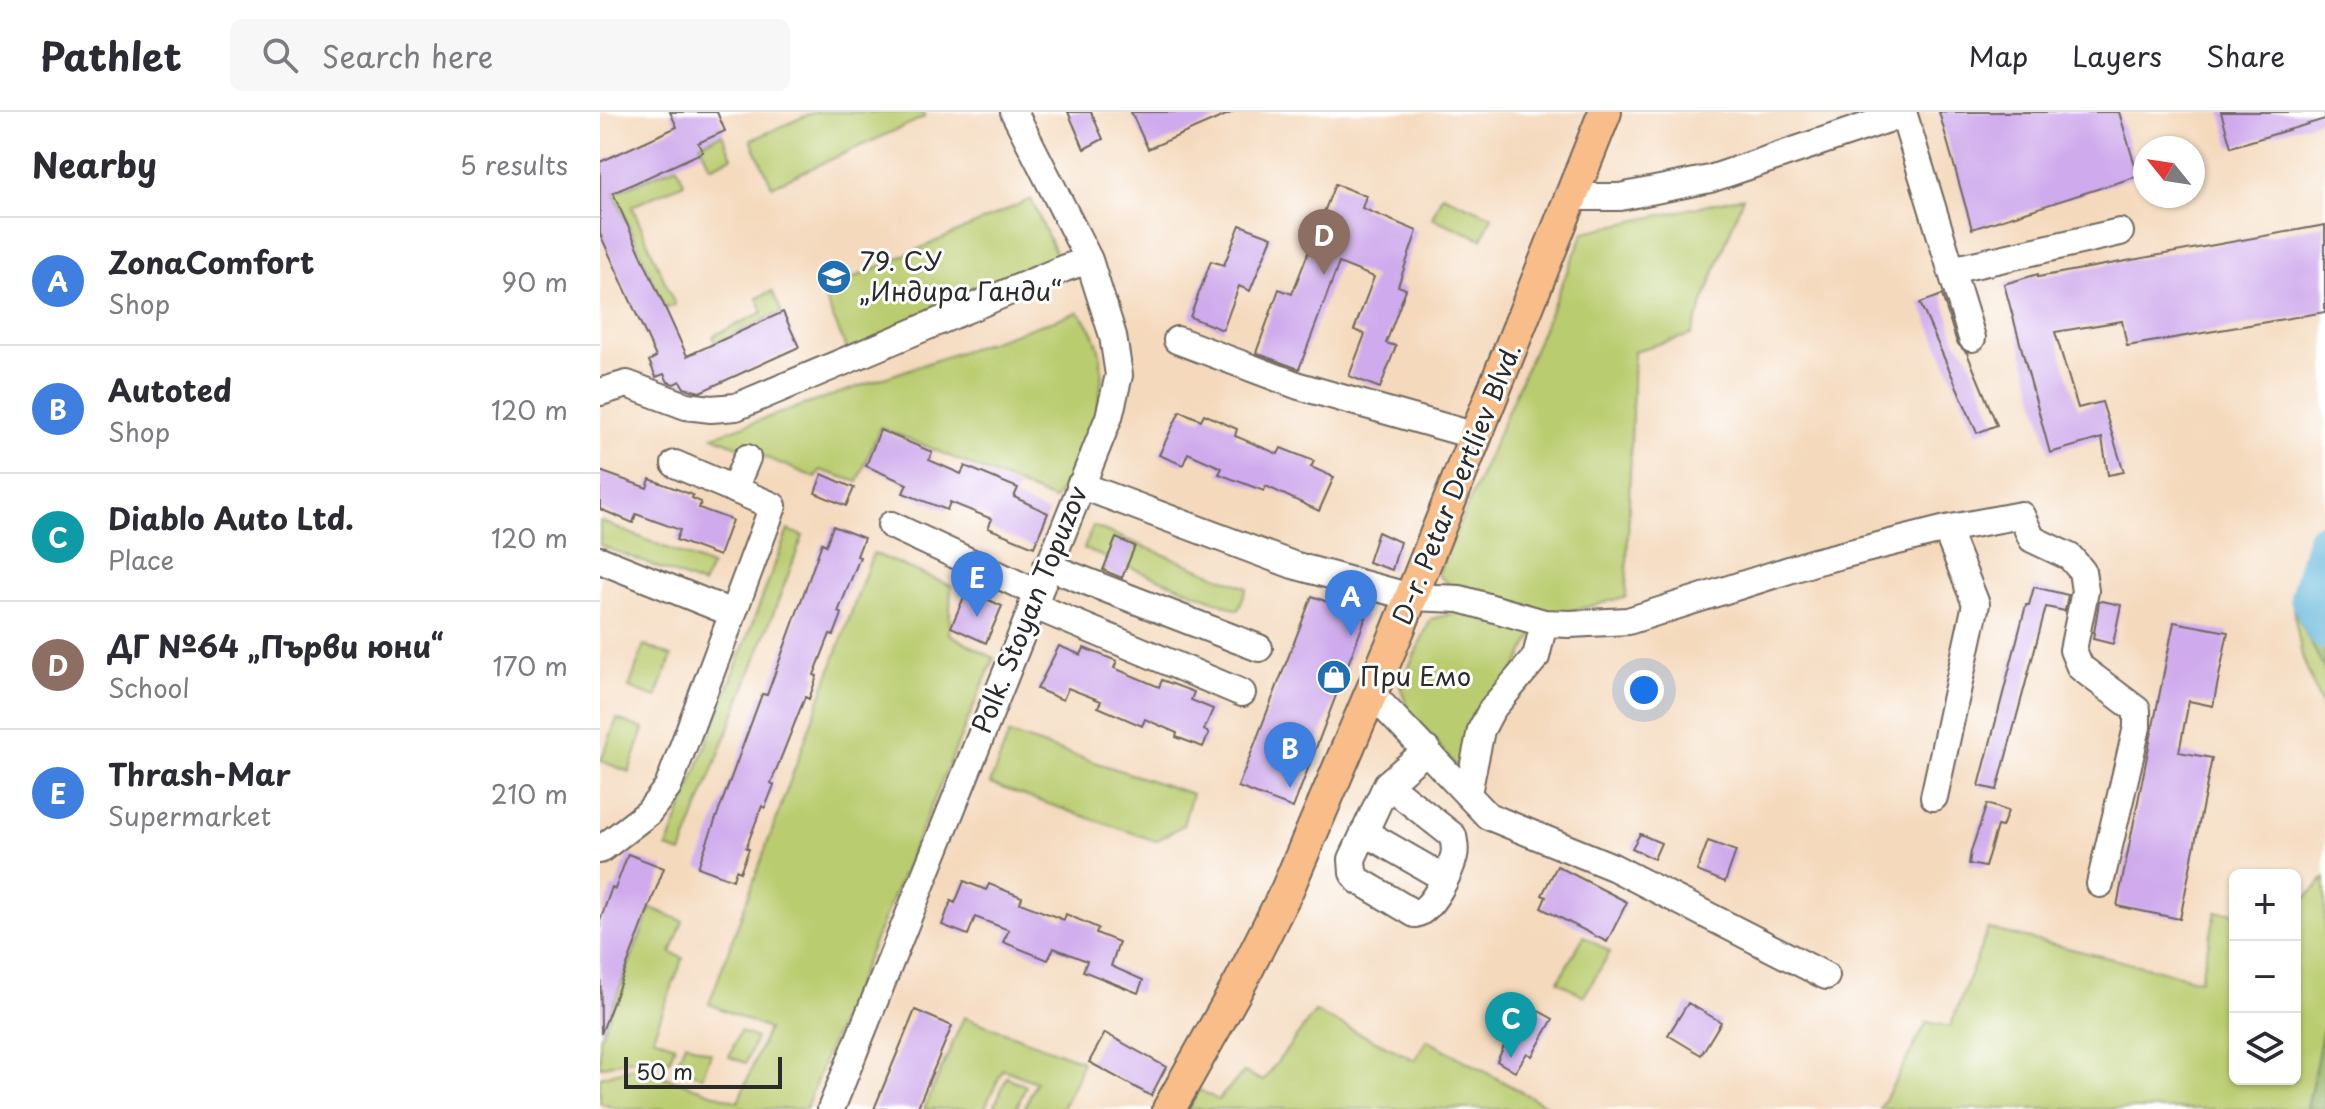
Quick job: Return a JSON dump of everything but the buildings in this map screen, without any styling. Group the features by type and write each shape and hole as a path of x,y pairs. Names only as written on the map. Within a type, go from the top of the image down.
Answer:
{"main road":[{"name":"D-r. Petar Dertliev Blvd.","path":"1169,1109 1241,981 1287,890 1411,597 1605,112"}],"street":[{"name":"Polk. Stoyan Topuzov","path":"831,1109 1109,417 1119,375 1113,336 1089,260 1014,112"},
{"path":"1573,197 1620,197 1710,179 1903,113 1972,338"},
{"path":"1951,270 2120,232"},
{"path":"600,392 627,384 686,406 711,409 736,407 1089,260"},
{"path":"1177,340 1299,386 1476,436"},
{"path":"734,489 747,458"},
{"path":"600,850 648,813 668,787 773,506 675,464"},
{"path":"1080,485 1293,565 1411,597 1460,599 1544,623 1570,624 1628,621 1814,562 1946,529 2021,515 2032,539 2070,557 2082,571 2085,591 2073,650 2080,667 2137,710 2137,727 2100,884"},
{"path":"891,525 1034,599 1242,693"},
{"path":"1934,797 1976,604 1946,529"},
{"path":"600,560 732,613"},
{"path":"1047,566 1259,648"},
{"path":"1468,793 1481,730 1492,709 1536,657 1544,623"},
{"path":"1371,693 1488,816 1613,867 1826,976"},
{"path":"1387,784 1453,836 1455,856 1431,905 1423,913 1415,914 1358,880 1353,873 1352,859 1387,784 1427,750"},
{"path":"1364,832 1444,878"}],"green space":[{"path":"814,112 923,112 925,117 772,186 751,140"},
{"path":"722,134 732,157 710,167 700,144"},
{"path":"677,166 684,183 632,206 675,305 665,309 614,193"},
{"path":"1442,195 1492,216 1482,239 1432,218"},
{"path":"1743,197 1691,335 1634,351 1626,597 1548,617 1460,593 1438,575 1584,232"},
{"path":"1031,199 1060,263 850,357 822,292"},
{"path":"772,291 782,312 716,343 713,336 763,312 757,298"},
{"path":"1078,312 1093,332 1100,355 1098,406 1079,457 1054,500 880,427 858,482 820,470 816,478 713,436"},
{"path":"2325,519 2325,714 2302,656 2293,608"},
{"path":"2325,519 2325,671 2293,608"},
{"path":"600,521 711,566 703,585 600,545"},
{"path":"1093,526 1247,588 1238,610 1084,549"},
{"path":"788,530 803,536 681,853 667,848"},
{"path":"873,553 951,586 949,634 994,658 806,1109 616,1109 600,1103 600,1077 635,1067 738,1102 768,1029 709,1004"},
{"path":"1462,611 1536,629 1462,773 1408,709 1400,686 1431,619"},
{"path":"644,645 672,656 656,698 629,688"},
{"path":"617,719 644,729 629,772 601,761"},
{"path":"1009,734 1192,794 1183,825 1156,841 990,784"},
{"path":"2325,878 2325,1109 1880,1109 1927,1022 1950,1027 1988,929 2200,980 2216,912 2229,912 2229,1085 2301,1085 2301,903"},
{"path":"651,908 683,921 671,953 683,958 653,1037 675,1045 669,1061 646,1056 600,1067 600,1038"},
{"path":"1584,936 1610,952 1584,996 1558,981"},
{"path":"1315,1012 1415,1060 1427,1040 1553,1109 1188,1109 1200,1090 1218,1100 1244,1072 1263,1081"},
{"path":"964,1017 1082,1061 1062,1109 1024,1109 1036,1082 1003,1069 984,1109 924,1109"},
{"path":"2325,1019 2325,1109 2307,1109"},
{"path":"740,1031 756,1038 746,1063 729,1057"},
{"path":"685,1043 711,1053 702,1077 676,1067"},
{"path":"1007,1077 1026,1086 1016,1109 995,1105"}],"waterway":[{"path":"2325,541 2309,598 2325,630"}],"place":[{"name":"ДГ №64 „Първи юни“","path":"1324,275"},
{"name":"79. СУ „Индира Ганди“","path":"834,277"},
{"name":"Thrash-Mar","path":"977,617"},
{"name":"ZonaComfort","path":"1351,636"},
{"name":"При Емо","path":"1334,677"},
{"name":"Autoted","path":"1290,788"},
{"name":"Diablo Auto Ltd.","path":"1511,1058"}]}
